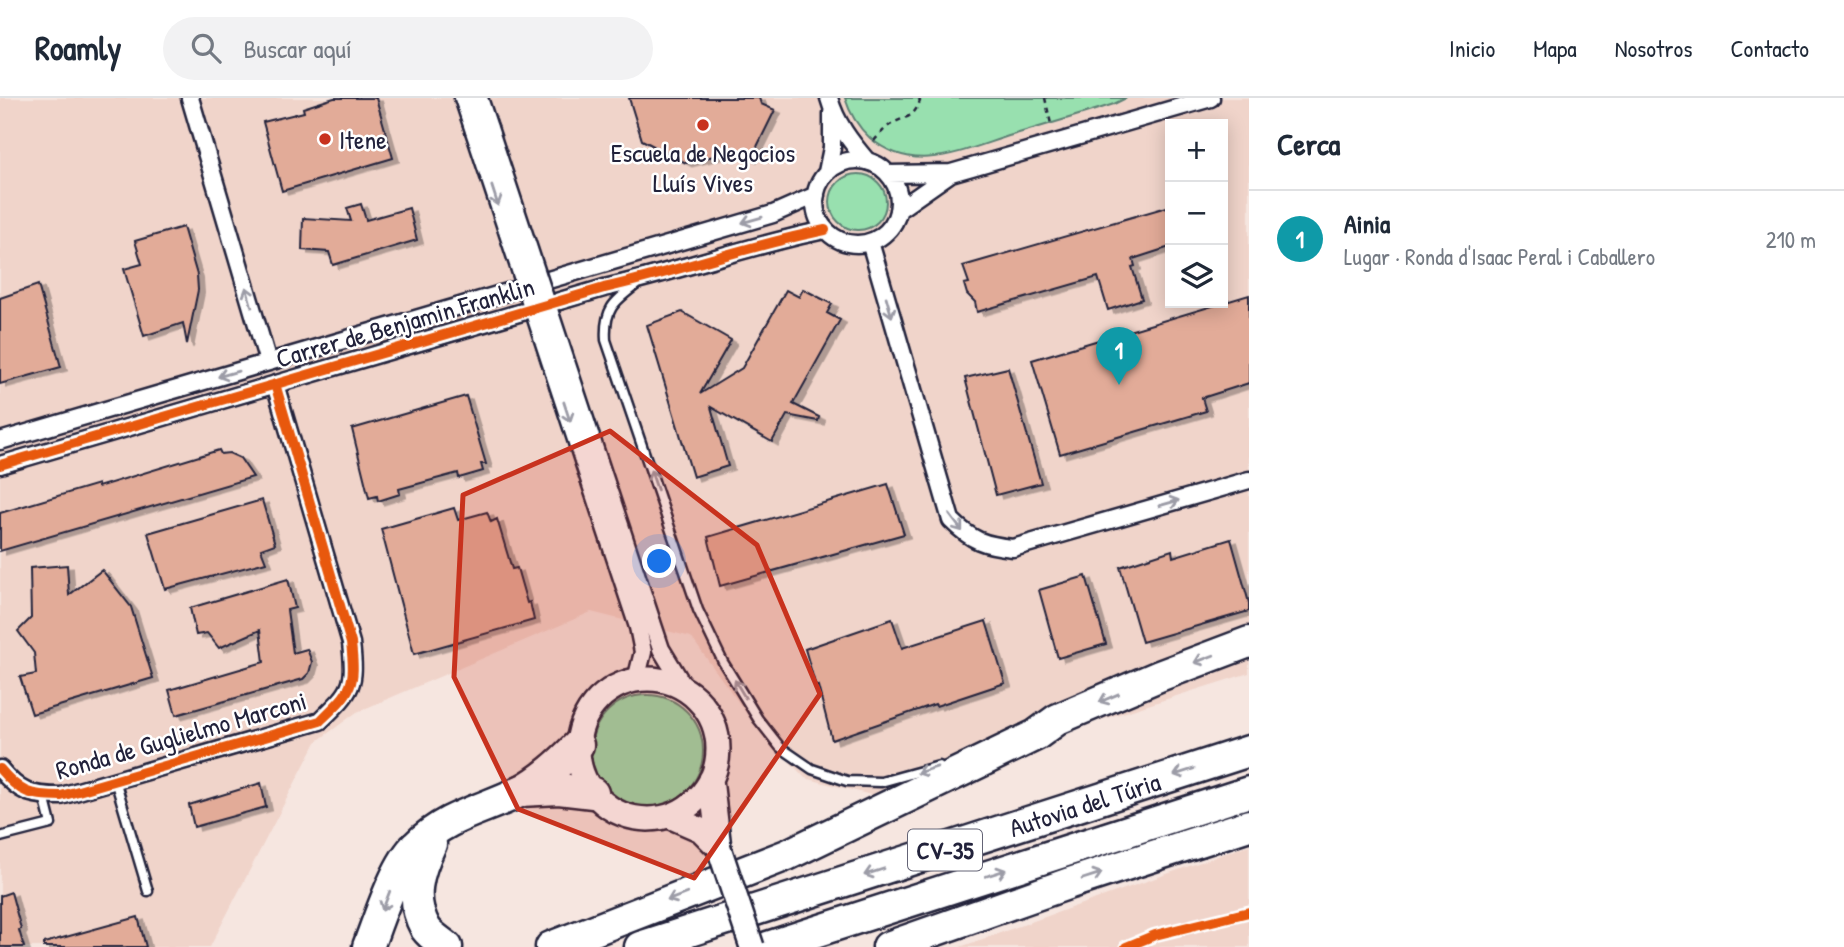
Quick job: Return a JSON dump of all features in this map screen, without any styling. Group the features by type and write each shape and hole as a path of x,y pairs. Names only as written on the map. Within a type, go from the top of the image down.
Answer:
{"highway":[{"path":"550,945 786,855 1024,740 1049,721 1249,642"},
{"path":"368,947 392,886 414,847 468,811 520,792 553,770 578,745"},
{"name":"Autovia del Túria","path":"640,947 1249,751"},
{"path":"520,792 559,789 593,793"},
{"name":"Autovia del Túria","path":"768,947 1249,792"},
{"path":"888,947 1070,883 1249,825"},
{"path":"439,828 418,870 416,904 427,931 447,947"}],"street":[{"path":"190,98 268,362"},
{"path":"463,98 481,129 645,624 686,690"},
{"path":"479,98 481,129"},
{"path":"888,174 951,173 1167,104 1211,98"},
{"path":"831,104 848,139 867,161 888,174 899,197 898,210 889,229 870,242 846,243 825,230 815,207 816,195 827,172 832,148 831,104"},
{"path":"827,172 846,162 867,161"},
{"path":"898,210 951,173"},
{"name":"Carrer de Benjamin Franklin","path":"0,441 774,214 816,195"},
{"name":"Carrer de Benjamin Franklin","path":"0,465 604,288 781,239 825,230"},
{"path":"870,242 951,520 966,535 986,545 1013,548 1249,480"},
{"name":"Ronda de Guglielmo Marconi","path":"0,769 13,784 37,796 61,796 320,721 345,696 354,673 351,643 275,384"},
{"path":"636,680 643,652 645,624"},
{"path":"636,680 671,682 686,690 701,703 712,720 717,740 717,760 711,779 694,801 669,816 649,819 628,816 609,807 593,793 582,771 578,745 583,722 596,702 614,688 636,680"},
{"path":"711,779 719,848 752,947"},
{"path":"669,816 701,830 719,848"}],"lane":[{"path":"643,279 614,301 605,322 606,340 698,610 723,662 758,719 780,747 812,769 847,781 881,782 932,769 944,763"},
{"path":"115,780 148,891"},
{"path":"0,837 51,824 44,796"}],"path":[{"path":"874,141 889,126 911,116 920,102 918,98"},
{"path":"1045,98 1051,124"}],"highlighted area":[{"path":"610,431 757,545 820,694 694,878 518,809 454,677 463,495"}],"shaded area":[{"path":"0,98 1249,98 1249,673 871,795 805,778 755,725 691,637 591,612 357,712 316,742 210,947 0,947"},
{"path":"1249,845 1249,947 960,947"}],"green space":[{"path":"845,98 1126,98 957,153 922,158 904,156 870,138 855,120"},
{"path":"852,174 864,174 874,178 882,186 886,202 882,218 874,226 864,230 852,230 842,226 834,218 830,208 830,196 834,186 842,178"},
{"path":"647,695 668,699 687,711 699,730 703,751 699,772 687,791 668,803 647,807 626,803 607,791 595,772 591,751 595,730 607,711 626,699"}],"building":[{"path":"334,98 376,98 393,158 282,191 263,122 304,112 303,108"},
{"name":"Escuela de Negocios Lluís Vives","path":"629,98 759,98 761,104 775,110 751,159 737,150 686,163 642,140"},
{"path":"361,204 366,220 409,208 417,240 333,265 329,252 302,250 303,218 351,221 347,208"},
{"path":"1165,207 1165,249 1133,259 1135,266 1132,267 1142,299 1108,310 1098,277 977,312 975,302 967,294 964,284 969,283 963,266"},
{"path":"183,227 197,275 198,290 187,344 183,323 144,336 124,269 142,264 135,241"},
{"path":"38,285 61,367 0,384 0,298"},
{"path":"803,289 832,304 827,313 840,320 793,404 819,417 818,421 787,415 772,442 711,407 728,466 693,477 647,325 682,312 731,340 700,394 742,368 786,290 799,297"},
{"path":"1249,295 1249,383 1202,398 1206,411 1060,454 1032,360 1206,308 1228,308 1228,301"},
{"path":"1008,368 1041,483 996,495 965,378"},
{"path":"466,396 486,464 481,464 483,471 459,478 458,473 399,489 400,494 378,501 377,496 369,498 352,429"},
{"path":"219,450 221,454 229,453 240,458 253,477 0,551 0,513 98,484 98,487"},
{"path":"888,484 904,534 720,586 708,537"},
{"path":"262,500 275,544 261,549 266,562 165,589 148,533"},
{"path":"454,508 458,520 487,512 491,522 497,519 512,569 517,568 534,620 414,654 381,529"},
{"path":"1231,539 1249,611 1142,642 1120,567 1172,550 1173,557"},
{"path":"67,565 69,595 102,570 131,607 153,678 32,714 20,677 36,674 34,653 18,631 31,618 30,568"},
{"path":"1086,576 1106,644 1058,658 1039,590"},
{"path":"288,579 295,608 287,610 293,653 307,649 312,662 309,673 303,679 176,715 169,690 264,662 260,630 219,648 207,633 196,635 190,608"},
{"path":"892,619 902,648 986,621 1005,683 832,740 805,649"},
{"path":"261,783 266,807 194,827 189,805"},
{"path":"11,892 24,947 0,947 0,896"},
{"path":"138,917 146,947 44,947 44,943"}],"cycle path":[{"path":"0,465 604,288 825,230"},
{"path":"0,769 26,792 61,796 320,721 345,695 352,679 351,643 275,384"},
{"path":"1126,947 1155,935 1249,912"}],"place":[{"name":"Escuela de Negocios Lluís Vives","path":"703,125"},
{"name":"Itene","path":"325,139"},
{"name":"Ainia","path":"1119,385"}]}
